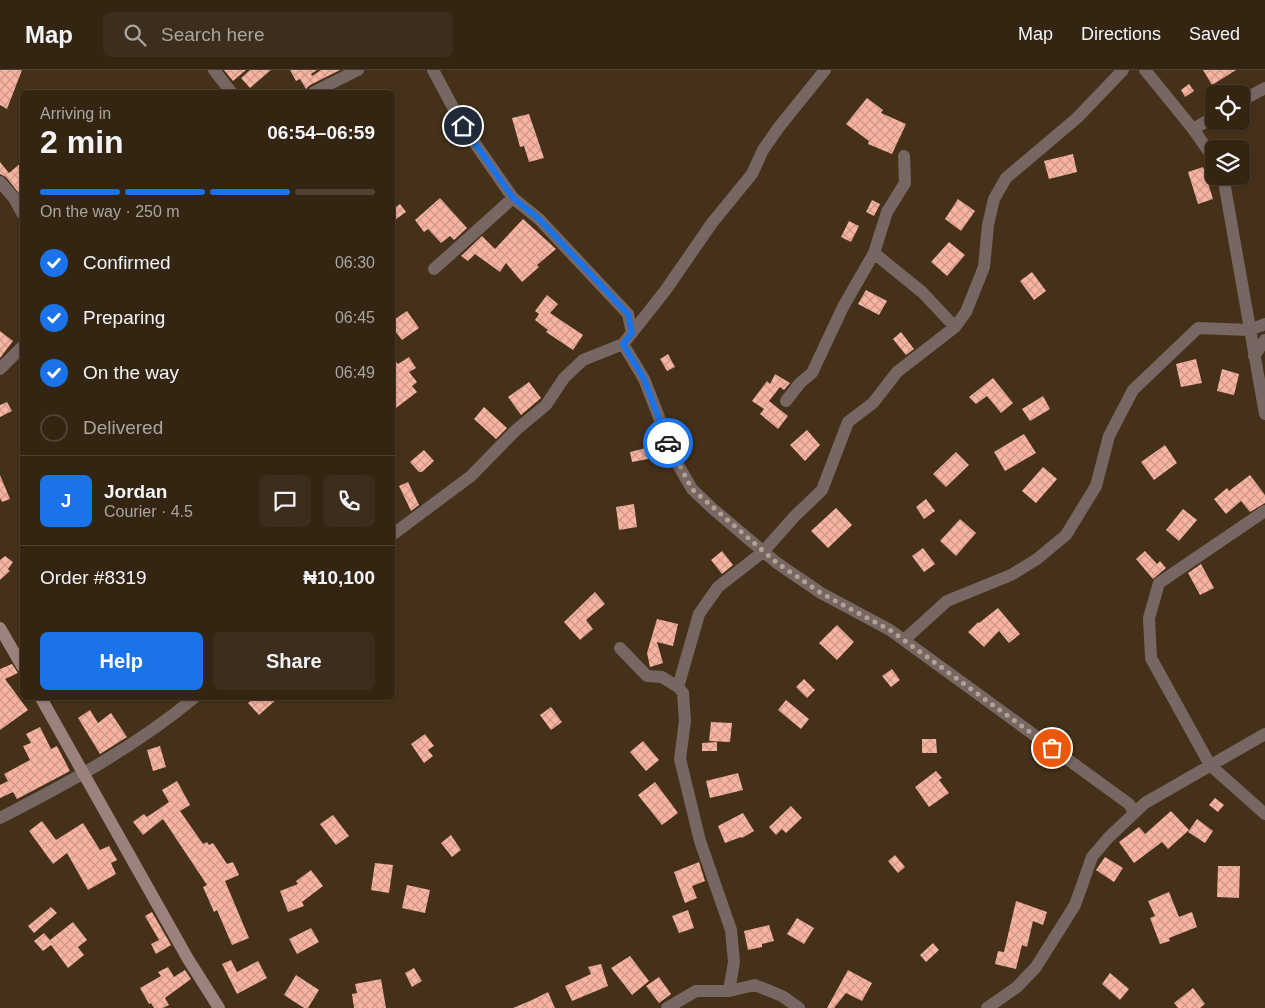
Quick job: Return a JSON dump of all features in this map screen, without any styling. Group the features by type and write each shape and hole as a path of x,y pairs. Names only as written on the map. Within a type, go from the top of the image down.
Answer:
{"main road":[{"path":"0,628 20,663"},
{"path":"42,700 85,773 188,959 218,1008"}],"street":[{"path":"214,70 229,90"},
{"path":"318,90 358,70"},
{"path":"433,70 463,126 513,198 539,219 628,314 632,333"},
{"path":"395,533 471,476 516,430 546,406 564,378 583,360 623,344 648,314 712,223 752,174 763,150 779,127 825,70"},
{"path":"678,687 699,614 718,587 763,552 794,517 822,490 848,422 873,403 897,372 955,327 966,312 984,267 994,198 1006,178 1078,118 1124,70"},
{"path":"1145,70 1205,146"},
{"path":"1250,96 1265,88"},
{"path":"1193,129 1205,122"},
{"path":"786,401 800,383 812,373 843,307 874,253 887,212 905,183 904,156"},
{"path":"0,182 14,198 20,208"},
{"path":"1225,185 1265,414"},
{"path":"434,269 513,198"},
{"path":"874,253 922,292 955,327"},
{"path":"628,314 648,314"},
{"path":"904,640 947,601 1011,575 1037,559 1066,535 1096,486 1109,436 1133,390 1198,328 1249,330 1265,324"},
{"path":"1254,356 1265,340"},
{"path":"623,344 644,379 659,421 677,462 692,489 763,552 821,593 904,640 1132,808"},
{"path":"0,369 20,348"},
{"path":"1265,511 1159,583 1149,618 1151,658 1210,765 1265,814"},
{"path":"620,648 647,676 662,677 678,687 683,693 685,721 680,759 689,786 700,841 731,930 734,962 729,991"},
{"path":"0,818 85,773 164,723 192,700"},
{"path":"988,1008 1017,987 1036,967 1075,904 1092,857 1132,808 1145,803 1265,734"},
{"path":"666,1008 696,991 729,991 755,986 782,996 799,1008"}],"building":[{"path":"0,70 22,70 7,109 0,105"},
{"path":"224,70 246,70 233,81"},
{"path":"250,70 271,70 250,88 241,78"},
{"path":"290,70 317,70 311,74 312,76 321,70 340,70 310,85 306,89 300,79 296,81"},
{"path":"1203,70 1236,70 1212,85"},
{"path":"1189,84 1194,91 1185,97 1181,90"},
{"path":"867,98 883,110 881,113 906,124 892,154 868,144 869,141 846,124"},
{"path":"529,114 544,158 529,162 524,146 520,147 512,118"},
{"path":"1073,154 1077,172 1049,179 1044,161"},
{"path":"0,162 9,173 20,164 20,194 6,177 0,174"},
{"path":"1203,167 1205,185 1209,185 1213,199 1198,204 1188,172"},
{"path":"440,198 467,228 454,240 450,236 441,243 428,229 424,232 415,220"},
{"path":"958,199 975,211 961,231 945,219"},
{"path":"872,200 880,204 874,216 866,212"},
{"path":"400,204 406,212 395,220 395,208"},
{"path":"523,219 556,249 537,265 539,267 522,282 506,263 500,272 475,254 468,261 461,256 482,236 495,249"},
{"path":"849,221 859,226 851,242 841,237"},
{"path":"949,242 965,255 947,276 931,262"},
{"path":"1032,272 1046,291 1034,300 1020,281"},
{"path":"866,290 887,301 879,315 858,304"},
{"path":"547,295 558,304 550,313 583,335 573,350 546,332 548,330 535,320 539,314 535,311"},
{"path":"407,311 419,328 402,340 395,331 395,319"},
{"path":"0,331 13,341 0,358"},
{"path":"901,332 914,349 906,355 893,339"},
{"path":"668,354 675,367 667,371 660,359"},
{"path":"409,357 416,368 409,372 417,382 412,386 417,392 395,409 395,360 398,364"},
{"path":"1196,359 1202,383 1181,387 1176,364"},
{"path":"1222,369 1239,374 1234,395 1217,391"},
{"path":"775,374 790,383 784,390 780,387 769,401 788,416 778,429 760,414 764,409 752,401 767,381 770,384"},
{"path":"993,378 1013,403 1001,413 987,396 976,404 969,397"},
{"path":"529,382 541,398 521,415 508,397"},
{"path":"1043,396 1050,409 1030,421 1022,409"},
{"path":"7,402 12,411 0,417 0,405"},
{"path":"484,407 507,428 496,439 474,419"},
{"path":"807,430 820,445 805,461 790,445"},
{"path":"1024,434 1036,453 1005,471 994,452"},
{"path":"1165,445 1177,463 1154,480 1141,462"},
{"path":"646,448 648,459 632,462 630,452"},
{"path":"424,450 434,461 422,472 419,472 410,462"},
{"path":"956,452 969,465 946,487 933,474"},
{"path":"1043,467 1057,479 1036,503 1022,491"},
{"path":"0,475 10,499 2,502 0,498"},
{"path":"1250,475 1265,495 1265,503 1250,512 1241,501 1226,514 1214,499 1227,488 1229,491"},
{"path":"408,482 419,505 411,511 399,486"},
{"path":"926,499 935,511 924,519 916,507"},
{"path":"634,504 637,527 619,530 616,507"},
{"path":"836,508 852,525 828,548 811,531"},
{"path":"1183,509 1197,520 1179,541 1166,530"},
{"path":"960,519 976,533 956,556 940,541"},
{"path":"923,548 935,564 924,572 912,556"},
{"path":"722,551 733,565 722,574 711,560"},
{"path":"1145,551 1157,564 1160,561 1166,568 1153,579 1136,559"},
{"path":"5,556 13,562 8,569 10,571 0,580 0,560"},
{"path":"1201,564 1214,588 1200,595 1188,573"},
{"path":"595,592 605,604 586,620 593,629 580,640 564,622"},
{"path":"998,608 1020,634 1009,643 999,631 984,647 968,632 978,622"},
{"path":"657,619 678,624 673,646 657,642 663,663 650,667 647,653"},
{"path":"837,625 854,642 837,660 819,643"},
{"path":"12,664 18,673 5,679 28,710 0,730 0,669"},
{"path":"892,669 900,680 891,687 882,676"},
{"path":"804,679 815,690 807,698 796,687"},
{"path":"252,700 276,700 259,715 248,703"},
{"path":"786,700 809,719 801,729 778,710"},
{"path":"551,707 562,722 551,730 540,715"},
{"path":"90,710 98,723 111,713 127,737 100,754 78,718"},
{"path":"711,722 732,723 730,742 709,741"},
{"path":"40,727 51,749 57,746 70,771 17,799 13,792 0,798 0,785 8,781 4,774 30,760 23,746 31,743 26,734"},
{"path":"425,734 434,746 428,750 433,756 424,763 411,744"},
{"path":"922,739 936,739 937,753 922,753"},
{"path":"643,741 659,760 646,771 630,752"},
{"path":"717,742 717,751 702,751 702,743"},
{"path":"160,746 166,767 153,771 147,750"},
{"path":"936,771 942,778 939,780 949,793 929,807 915,787"},
{"path":"738,773 743,790 710,798 706,781"},
{"path":"177,781 190,805 180,811 203,844 207,842 209,845 213,843 227,864 233,862 239,875 225,881 249,938 232,945 217,910 214,912 203,887 207,885 163,819 143,835 133,822 144,814 147,817 169,802 162,790"},
{"path":"655,782 678,813 662,825 638,795"},
{"path":"1215,798 1224,805 1218,812 1209,805"},
{"path":"791,806 802,818 786,833 782,829 776,835 769,827"},
{"path":"1171,811 1189,830 1168,849 1162,842 1134,863 1119,842 1139,827 1145,834"},
{"path":"743,813 754,831 742,838 725,843 718,826"},
{"path":"333,815 349,836 336,845 320,824"},
{"path":"1197,819 1213,831 1205,843 1188,832"},
{"path":"42,821 56,840 83,823 100,850 109,846 117,860 111,863 116,874 88,890 67,853 53,864 29,831"},
{"path":"451,835 461,850 452,857 441,843"},
{"path":"895,855 905,867 898,873 888,861"},
{"path":"1105,857 1123,868 1114,882 1096,870"},
{"path":"699,862 705,881 692,886 697,898 685,903 674,872"},
{"path":"375,863 393,865 389,893 371,890"},
{"path":"1218,866 1240,866 1239,898 1217,897"},
{"path":"311,870 323,886 302,902 304,906 288,912 280,891 298,884 296,881"},
{"path":"407,885 430,890 425,913 402,908"},
{"path":"1169,892 1179,917 1192,912 1197,927 1169,938 1170,941 1160,944 1150,918 1155,916 1148,901"},
{"path":"1016,901 1047,912 1043,925 1033,921 1027,947 1022,945 1016,969 995,964 998,951 1004,952"},
{"path":"51,907 57,913 34,933 28,926"},
{"path":"688,910 694,928 679,933 672,916"},
{"path":"152,912 171,945 156,954 151,944 159,940 145,916"},
{"path":"797,918 814,928 804,944 787,934"},
{"path":"73,922 87,940 78,947 84,955 68,968 51,945 43,951 34,941 44,933 50,940"},
{"path":"769,925 774,941 762,944 762,947 748,950 744,931"},
{"path":"311,928 319,942 297,954 289,939"},
{"path":"933,943 939,950 926,962 920,955"},
{"path":"630,956 649,981 632,995 611,968"},
{"path":"231,960 237,972 258,961 267,978 237,994 222,964"},
{"path":"601,964 608,986 572,1001 565,986 591,974 588,967"},
{"path":"168,967 174,977 185,970 191,979 165,998 169,1005 163,1008 154,1008 151,1003 149,1004 140,988 161,976 158,972"},
{"path":"414,968 422,981 412,987 405,973"},
{"path":"848,970 872,983 862,1001 846,993 834,1008 827,1008"},
{"path":"1110,973 1129,989 1120,1000 1102,984"},
{"path":"296,975 319,990 308,1008 304,1008 284,995"},
{"path":"659,977 671,994 659,1003 646,986"},
{"path":"381,979 386,1008 354,1008 352,994 357,993 355,984"},
{"path":"1193,988 1205,1004 1200,1008 1178,1008 1174,1003"},
{"path":"548,992 555,1008 513,1008 532,1000"}],"way so far":[{"path":"668,443 692,489 713,510 777,563 821,593 890,630 1052,748"}],"route":[{"path":"463,126 513,198 539,219 628,314 632,333 623,344 644,379 668,443"}]}
